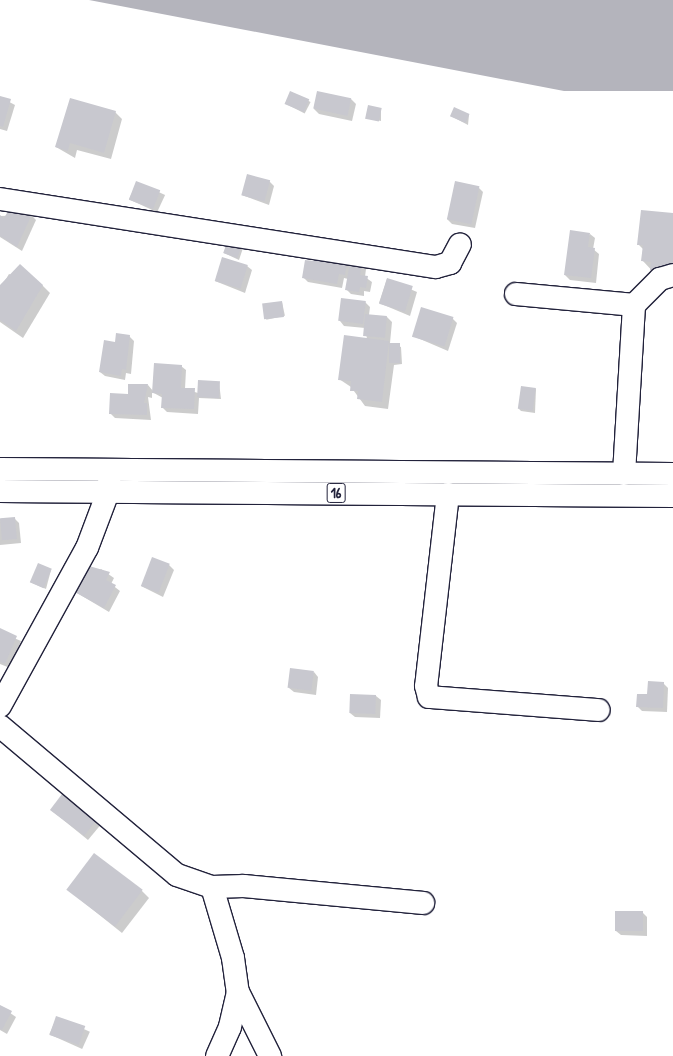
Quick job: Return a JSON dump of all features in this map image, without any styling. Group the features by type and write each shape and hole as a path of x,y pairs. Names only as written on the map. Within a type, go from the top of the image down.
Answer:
{"main road":[{"path":"0,199 436,268 450,263 460,244"},
{"path":"624,474 634,305 660,279 673,275"},
{"path":"516,294 634,305"},
{"name":"16","path":"0,469 673,474"},
{"path":"0,706 87,548 108,492 110,470"},
{"name":"16","path":"0,491 673,496"},
{"path":"448,494 426,686 429,697 599,710"},
{"path":"0,726 177,875 212,887 244,886 423,903"},
{"path":"212,887 233,958 238,992 270,1056"},
{"path":"217,1056 230,1027 238,992"}],"shaded area":[{"path":"89,0 673,0 673,91 564,91"}],"building":[{"path":"290,91 309,99 304,112 285,104"},
{"path":"317,91 351,98 347,116 313,109"},
{"path":"0,96 11,99 3,127 0,126"},
{"path":"70,98 116,111 104,153 70,143 68,151 55,147"},
{"path":"368,105 382,108 379,122 365,119"},
{"path":"454,107 470,114 465,123 450,116"},
{"path":"247,174 270,180 264,201 241,195"},
{"path":"136,181 160,190 153,209 129,200"},
{"path":"455,181 479,186 471,224 447,219"},
{"path":"13,203 32,214 17,247 0,236 0,215 4,218"},
{"path":"641,210 673,213 673,273 650,270 651,262 641,261 643,245 637,245"},
{"path":"570,230 590,233 588,247 595,248 591,278 564,275"},
{"path":"229,237 243,242 237,258 223,253"},
{"path":"315,256 347,262 345,275 339,274 337,284 302,278 305,260 314,261"},
{"path":"222,257 248,265 241,289 215,281"},
{"path":"350,262 362,264 360,275 368,276 366,288 360,287 359,292 345,290"},
{"path":"20,264 43,285 16,331 0,320 0,285"},
{"path":"387,278 413,286 405,312 379,304"},
{"path":"341,298 366,301 363,324 338,321"},
{"path":"282,301 284,317 264,319 262,303"},
{"path":"421,307 454,317 444,347 412,337"},
{"path":"365,314 387,316 385,338 363,336"},
{"path":"116,333 130,335 126,370 122,369 121,376 99,372 104,340 115,342"},
{"path":"344,335 389,341 382,402 357,399 358,391 350,391 351,381 338,380"},
{"path":"389,343 400,343 400,363 389,363"},
{"path":"154,363 182,365 181,388 195,388 194,409 161,408 162,394 152,393"},
{"path":"198,380 220,381 219,398 197,397"},
{"path":"128,384 148,384 144,403 147,403 147,415 109,414 110,393 128,394"},
{"path":"521,386 536,388 533,411 518,409"},
{"path":"15,517 17,539 2,540 0,518"},
{"path":"152,557 170,564 159,593 141,586"},
{"path":"38,563 52,569 44,588 30,582"},
{"path":"89,566 110,572 106,580 116,585 104,608 71,590 81,571 86,573"},
{"path":"0,628 17,636 5,664 0,662"},
{"path":"290,668 314,671 311,691 288,688"},
{"path":"648,681 664,682 663,708 636,707 637,694 647,694"},
{"path":"350,694 376,695 375,714 349,713"},
{"path":"65,790 99,816 84,836 50,810"},
{"path":"94,853 143,890 115,926 66,890"},
{"path":"615,911 643,911 643,931 615,931"},
{"path":"0,1005 12,1011 2,1030 0,1029"},
{"path":"56,1016 85,1026 79,1045 49,1035"}]}
